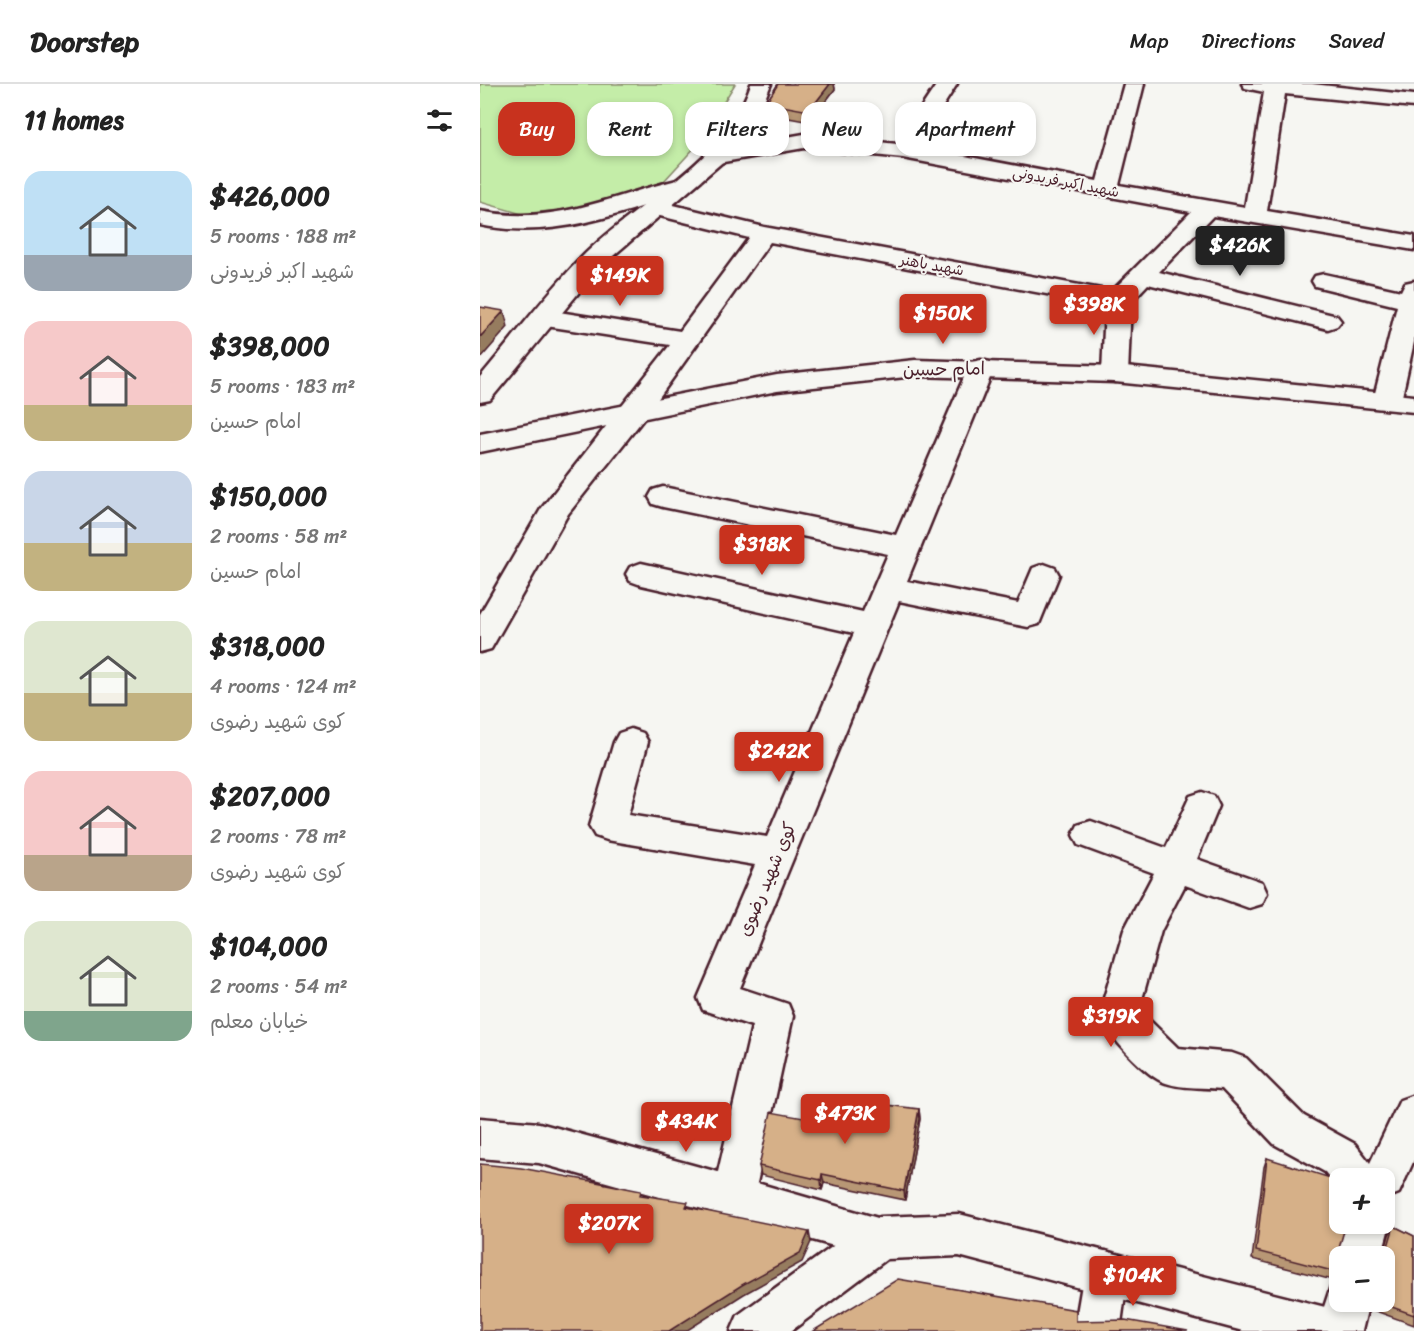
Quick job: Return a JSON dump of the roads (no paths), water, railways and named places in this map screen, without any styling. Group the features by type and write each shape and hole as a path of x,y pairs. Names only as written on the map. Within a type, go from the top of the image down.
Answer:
{"street":[{"path":"755,102 761,84"},
{"path":"935,102 947,84"},
{"path":"1106,190 1134,84"},
{"path":"1252,84 1414,101"},
{"path":"1255,216 1276,85"},
{"name":"شهید اکبر فریدونی","path":"789,144 804,141 895,150"},
{"path":"480,394 590,263 718,156"},
{"name":"شهید اکبر فریدونی","path":"929,156 1106,190 1414,243"},
{"path":"480,218 535,225 623,205 683,185"},
{"name":"شهید باهنر","path":"656,208 765,234 1118,300"},
{"path":"1115,374 1118,300 1208,208"},
{"path":"480,641 556,509 635,411 765,234"},
{"path":"1142,275 1328,321"},
{"path":"1324,281 1413,297 1387,401"},
{"path":"546,318 687,340"},
{"name":"امام حسین","path":"480,442 777,383 915,368 981,368 1115,374 1414,404"},
{"name":"کوی شهید رضوی","path":"733,1198 774,1016 717,998 981,368"},
{"path":"663,497 906,547"},
{"path":"641,574 873,626"},
{"path":"889,588 1028,616 1044,575"},
{"path":"630,742 607,826 778,854"},
{"path":"1202,807 1176,867 1143,930 1118,1015 1169,1066 1233,1071 1289,1130 1340,1158 1348,1168"},
{"path":"1091,835 1249,893"},
{"path":"1389,1168 1414,1114"},
{"path":"480,1138 538,1143 880,1239 959,1235 1329,1331"},
{"path":"754,1331 880,1239"},
{"path":"1097,1331 1106,1273"},
{"path":"1339,1331 1344,1312"}]}
